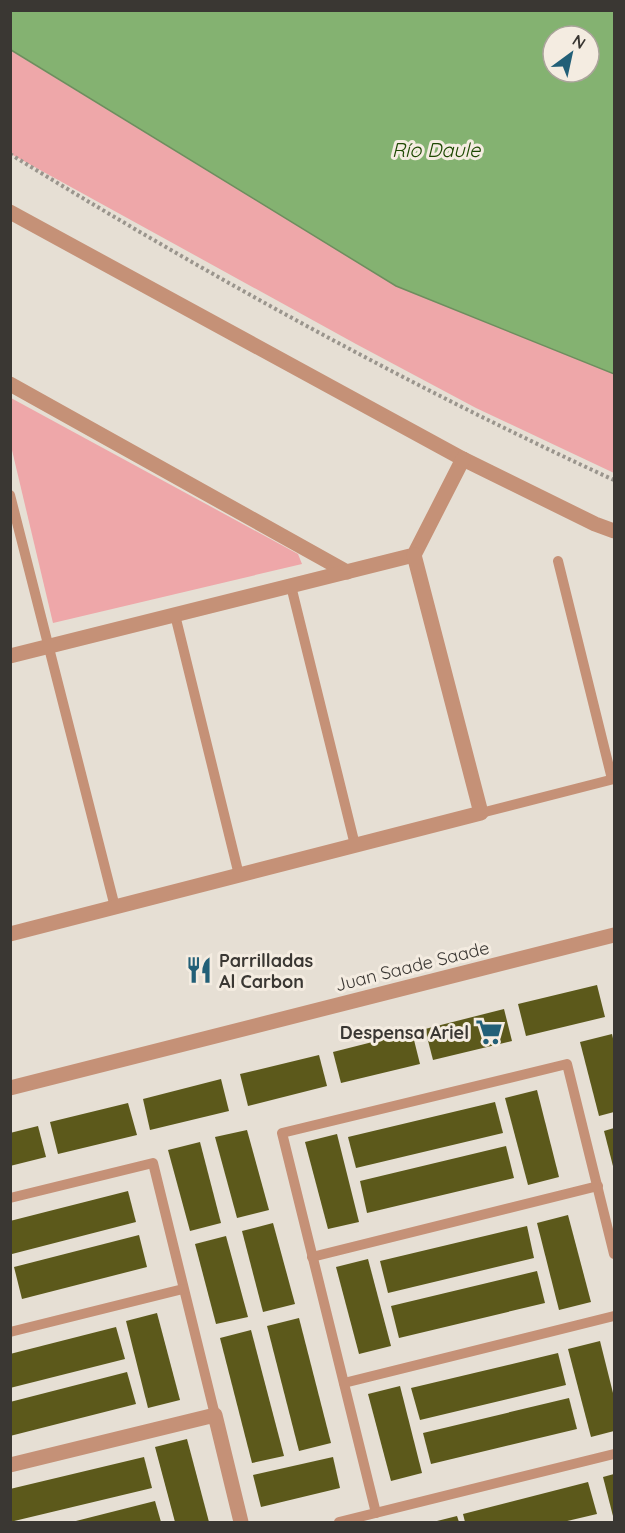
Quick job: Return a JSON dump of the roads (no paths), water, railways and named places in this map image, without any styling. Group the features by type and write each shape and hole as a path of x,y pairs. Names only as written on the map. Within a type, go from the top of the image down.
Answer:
{"street":[{"path":"10,212 463,459 595,524 615,531"},
{"path":"10,384 347,572"},
{"path":"10,934 481,813 414,555 463,459"},
{"path":"10,656 414,555"},
{"name":"Juan Saade Saade","path":"10,1088 615,935"},
{"path":"10,1465 214,1415 241,1522"}],"lane":[{"path":"10,495 115,907"},
{"path":"481,813 613,779 558,561"},
{"path":"291,586 355,845"},
{"path":"175,615 239,875"},
{"path":"376,1513 282,1133 567,1065 615,1254"},
{"path":"10,1198 153,1163 214,1415"},
{"path":"312,1257 597,1186"},
{"path":"10,1332 183,1289"},
{"path":"344,1383 615,1316"},
{"path":"339,1522 615,1454"}],"water":[{"name":"Río Daule","path":"10,11 614,11 614,374 396,286 11,50"}],"place":[{"name":"Parrilladas Al Carbon","path":"199,970"},
{"name":"Despensa Ariel","path":"489,1032"}]}
